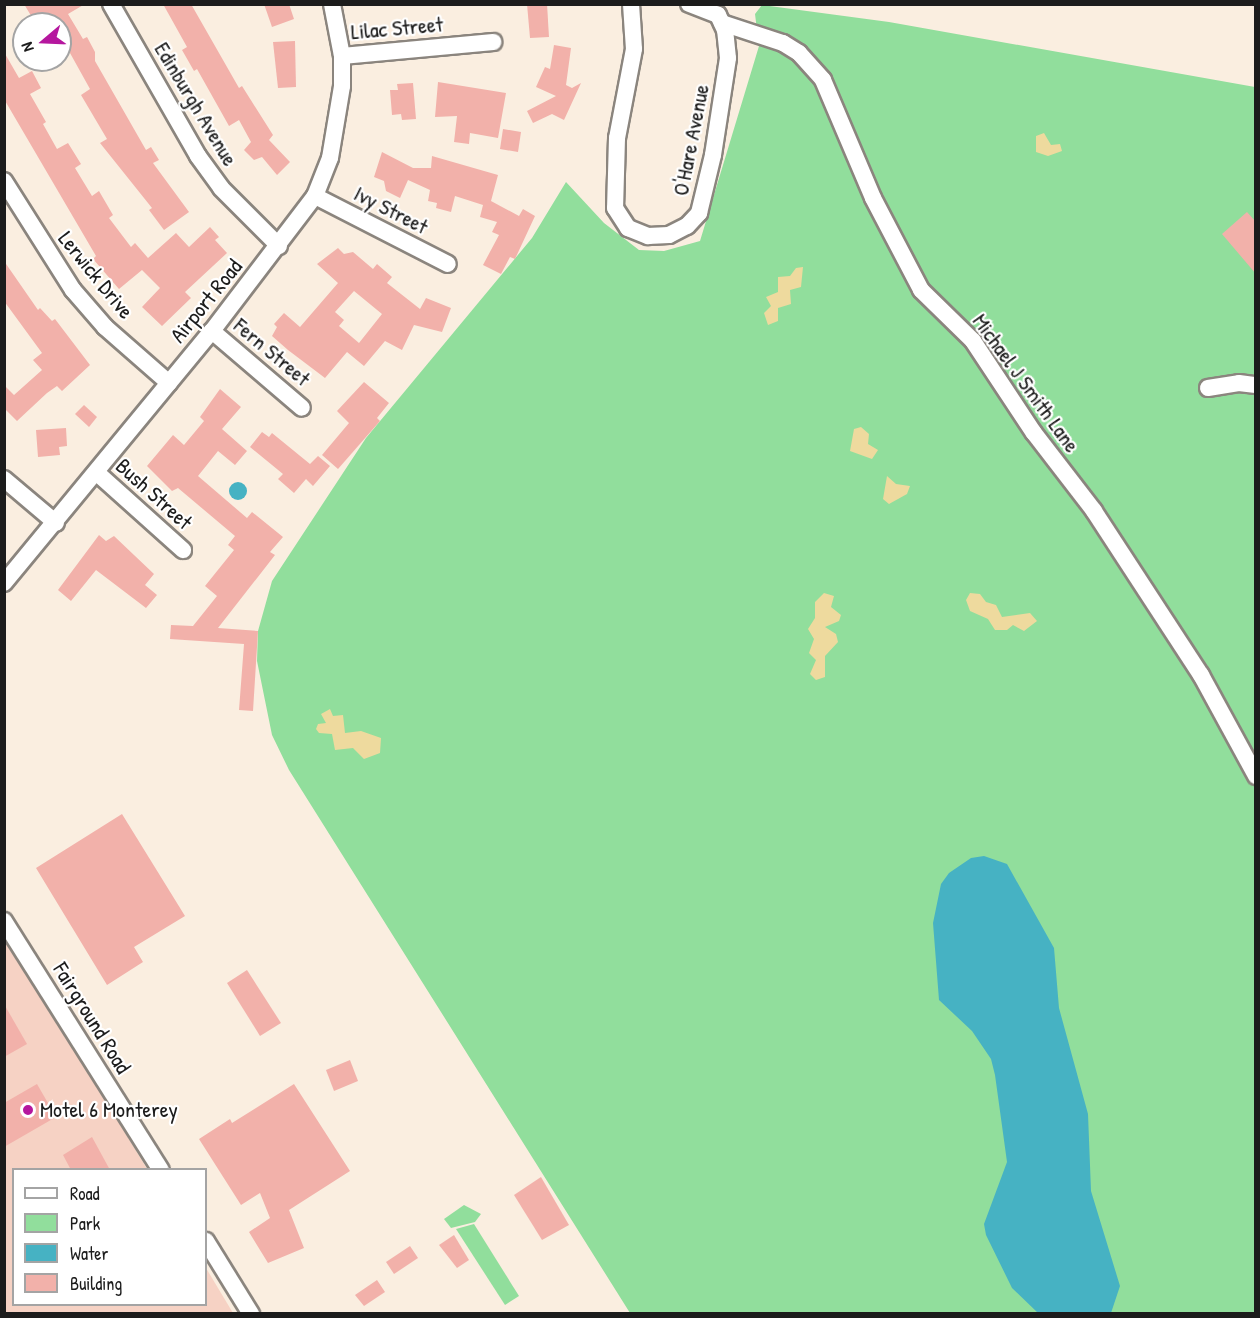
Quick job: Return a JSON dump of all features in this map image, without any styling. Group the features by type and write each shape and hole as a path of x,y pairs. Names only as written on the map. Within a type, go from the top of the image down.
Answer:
{"street":[{"name":"Edinburgh Avenue","path":"111,4 198,156 221,188 279,246"},
{"name":"Airport Road","path":"4,582 56,523 212,331 315,196 330,158 338,119 342,56 332,4"},
{"name":"O'Hare Avenue","path":"631,4 634,49 617,138 615,208 628,228 648,236 669,235 687,226 699,213 728,58 722,23"},
{"path":"688,4 718,15 722,23"},
{"name":"Michael J Smith Lane","path":"722,23 783,43 799,53 823,80 873,198 915,281 933,306 973,341 1034,433 1094,511 1201,675 1256,776"},
{"name":"Lilac Street","path":"342,56 493,42"},
{"name":"Lerwick Drive","path":"4,181 73,290 105,327 169,383"},
{"name":"Ivy Street","path":"315,196 448,264"},
{"name":"Fern Street","path":"212,331 302,408"},
{"path":"1208,388 1239,383 1256,385"},
{"name":"Bush Street","path":"96,472 183,550"},
{"path":"4,479 56,523"},
{"name":"Fairground Road","path":"4,921 160,1168"},
{"path":"207,1243 251,1314"}],"shaded area":[{"path":"4,931 146,1168 12,1168 12,1306 207,1306 207,1270 233,1313 5,1313"}],"green space":[{"path":"762,5 889,22 1255,87 1255,1313 630,1313 289,770 272,735 257,661 258,631 272,581 366,438 532,238 566,182 604,223 639,250 664,251 700,241 759,46 755,14"},
{"path":"464,1205 481,1214 475,1222 451,1228 444,1219"},
{"path":"474,1224 519,1296 505,1305 456,1229"}],"sand":[{"path":"1044,133 1051,145 1060,144 1062,151 1048,156 1036,152 1036,136"},
{"path":"803,267 801,287 790,290 791,304 778,308 778,321 768,325 764,313 771,306 766,297 778,292 778,277 790,276 796,268"},
{"path":"861,427 869,434 868,444 878,450 872,459 850,451 854,429"},
{"path":"887,476 896,484 910,486 907,494 889,504 883,499"},
{"path":"824,593 834,596 831,607 841,615 839,621 825,627 836,634 838,642 825,656 825,677 816,680 810,674 816,660 809,653 814,639 808,629 815,618 815,602"},
{"path":"970,593 980,594 986,602 996,605 1002,617 1030,613 1037,621 1024,631 1013,625 1007,630 995,630 988,619 970,611 966,600"},
{"path":"330,709 333,716 343,715 345,733 361,731 381,738 380,753 364,759 353,748 335,750 332,734 319,733 316,729 318,724 326,723 321,714"}],"water":[{"path":"238,482 244,485 247,491 244,497 238,500 232,497 229,491 232,485"},
{"path":"984,856 1007,864 1054,948 1059,1008 1088,1114 1091,1191 1120,1286 1111,1313 1038,1313 1012,1288 986,1235 984,1224 1007,1162 995,1075 991,1059 972,1031 939,1000 933,923 941,884 949,873 971,858"}],"building":[{"path":"24,4 85,4 71,12 29,12"},
{"path":"163,4 191,4 239,88 242,86 273,135 269,140 290,162 277,175 262,157 254,160 244,150 251,142 239,120 229,126 197,69 194,71 182,50 187,47"},
{"path":"264,4 289,4 294,19 272,27"},
{"path":"527,4 547,4 549,37 530,38"},
{"path":"72,21 83,39 87,37 95,52 95,61 146,150 151,147 159,160 153,163 189,212 164,230 149,210 152,208 100,143 107,139 81,95 90,89 72,57"},
{"path":"295,41 296,87 278,88 273,42"},
{"path":"554,45 571,48 566,85 572,88 581,83 564,120 552,114 533,123 527,111 556,96 536,87 545,67 550,69"},
{"path":"4,52 12,66 12,72 16,72 19,78 33,72 41,88 30,94 46,122 43,124 57,149 68,143 81,164 75,168 92,196 99,191 113,215 109,218 131,247 135,243 148,258 176,233 189,247 210,227 219,237 215,240 227,253 185,292 191,298 162,326 142,307 160,288 142,270 119,289 93,259 96,256 4,99"},
{"path":"438,82 506,93 498,138 470,133 469,144 454,142 457,116 435,117"},
{"path":"413,83 416,119 402,120 401,114 392,115 390,90 398,90 397,84"},
{"path":"503,129 521,132 518,152 500,149"},
{"path":"382,152 413,168 431,168 432,156 498,175 491,201 519,216 523,209 535,216 515,259 510,257 501,274 483,265 499,235 492,232 497,222 480,217 483,205 455,196 451,212 436,208 437,203 428,201 430,190 408,180 400,198 386,191 384,181 374,177"},
{"path":"1247,212 1256,222 1256,274 1222,234"},
{"path":"338,248 344,254 353,252 373,269 377,264 392,277 387,283 420,309 426,298 451,308 442,332 414,325 402,350 385,341 364,366 347,352 325,378 272,336 277,327 274,324 284,313 300,327 338,283 317,264","holes":["354,291 382,314 359,343 339,326 344,320 335,312"]},
{"path":"4,261 38,310 40,308 52,321 55,319 90,365 62,391 57,386 47,393 17,421 4,408 4,385 14,395 42,370 33,360 42,353 4,301"},
{"path":"364,382 389,403 377,418 380,421 338,469 322,455 349,423 337,411"},
{"path":"220,389 241,407 222,429 247,451 235,465 218,451 198,476 247,518 252,512 283,537 270,552 275,555 218,628 258,631 253,711 239,710 244,644 170,639 171,625 193,626 217,596 205,586 234,550 228,545 235,536 178,488 172,491 147,466 173,435 184,445 204,421 200,417"},
{"path":"84,405 97,417 89,427 75,414"},
{"path":"66,428 67,446 59,447 60,455 38,457 36,430"},
{"path":"262,432 269,437 272,433 310,464 318,456 330,466 313,486 306,479 294,493 278,479 283,474 250,447"},
{"path":"99,535 106,541 114,536 154,574 145,585 157,595 146,608 96,570 71,601 58,590"},
{"path":"122,814 185,916 134,947 143,962 107,985 36,868"},
{"path":"247,970 281,1023 260,1036 227,983"},
{"path":"4,1004 27,1044 4,1057"},
{"path":"350,1060 358,1081 334,1091 326,1070"},
{"name":"Motel 6 Monterey","path":"37,1084 56,1117 4,1147 4,1103"},
{"path":"294,1084 350,1171 289,1210 304,1248 268,1263 249,1232 270,1218 260,1193 241,1205 199,1139 230,1119 232,1123"},
{"path":"92,1137 109,1168 70,1168 63,1155"},
{"path":"541,1177 569,1225 542,1240 514,1195"},
{"path":"454,1235 469,1260 457,1268 439,1245"},
{"path":"410,1246 418,1258 394,1274 386,1262"},
{"path":"377,1280 385,1292 364,1306 355,1295"}],"place":[{"name":"Motel 6 Monterey","path":"28,1110"}]}
